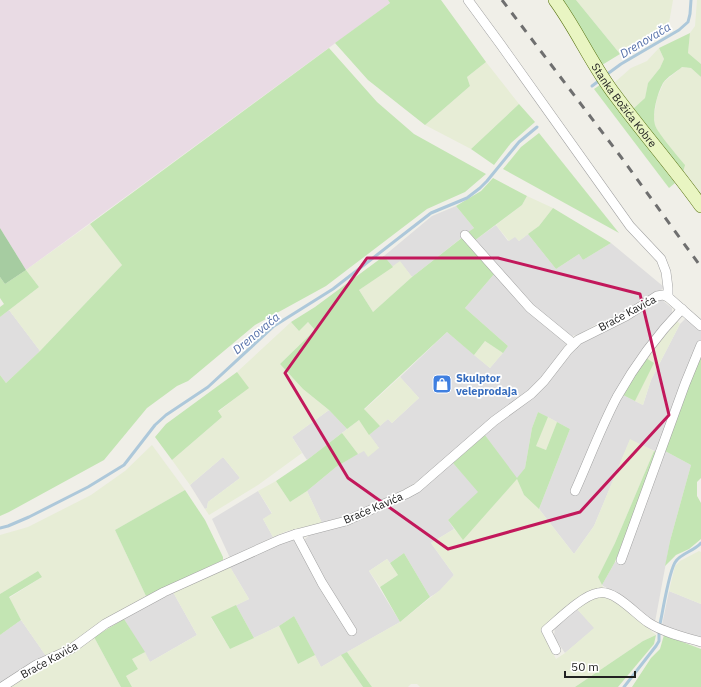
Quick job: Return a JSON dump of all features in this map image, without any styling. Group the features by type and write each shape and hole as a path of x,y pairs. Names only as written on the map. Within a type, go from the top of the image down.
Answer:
{"street":[{"path":"468,0 630,226 661,259 666,272 668,297"},
{"name":"Stanka Božića Kobre","path":"555,0 569,20 603,78 701,206"},
{"path":"464,235 530,308 574,344"},
{"name":"Braće Kavića","path":"2,687 36,665 71,649 105,624 164,592 279,540 346,521 406,494 416,488 494,421 531,394 544,381 574,344 584,336 626,316 657,296 663,295 668,297 701,326"},
{"path":"574,491 618,396 663,329 682,309"},
{"path":"621,560 685,384 701,345"},
{"path":"296,534 322,583 352,631"},
{"path":"556,650 546,630 585,598 593,594 603,592 623,602 654,626 701,642"}],"highlighted area":[{"path":"367,258 498,258 640,294 669,415 580,512 448,549 348,478 285,373"}],"shaded area":[{"path":"0,0 388,0 390,3 26,270 0,228"},
{"path":"456,206 474,228 412,277 400,262 393,267 384,256 432,216"},
{"path":"496,225 508,241 515,236 519,241 528,234 556,269 579,254 583,260 611,243 664,287 628,310 595,325 580,334 572,336 562,330 530,302 474,241"},
{"path":"495,273 567,343 550,368 528,391 418,481 407,488 350,515 322,523 307,491 336,467 364,450 379,448 369,435 388,419 392,423 419,398 400,377 447,332 490,368 508,346 465,308"},
{"path":"659,300 662,300 672,308 672,314 642,351 614,396 571,493 576,496 615,408 623,395 643,405 651,380 680,324 686,318 701,331 701,340 697,346 657,452 630,440 594,526 574,554 539,509 570,429 538,412 532,428 525,468 517,479 485,435 504,418 541,390 578,346 584,341"},
{"path":"9,310 40,351 6,383 0,375 0,317"},
{"path":"329,410 347,429 307,460 292,437"},
{"path":"665,451 691,465 670,541 655,622 602,585 615,562 623,564"},
{"path":"223,457 240,478 208,502 207,508 205,509 190,485"},
{"path":"453,463 479,492 448,520 454,529 431,543 454,575 440,591 430,597 404,553 390,563 387,559 369,571 400,622 321,667 294,616 279,626 254,638 236,605 249,599 230,567 265,549 292,539 295,541 351,635 354,632 305,543 305,539 311,534 418,491"},
{"path":"258,491 272,514 263,519 273,537 230,558 212,519"},
{"path":"669,591 701,604 701,639 662,625"},
{"path":"173,592 197,635 150,662 124,619"},
{"path":"577,609 595,628 565,653 554,637 555,626"},
{"path":"21,620 46,656 0,684 0,635"}],"green space":[{"path":"388,0 441,0 486,62 467,77 470,86 425,125 368,80 335,43 390,3"},
{"path":"562,0 576,0 620,54 602,65 575,18"},
{"path":"576,0 673,0 669,23 663,29 620,54"},
{"path":"697,0 701,0 701,64 688,53 690,33 695,26"},
{"path":"690,33 688,53 701,64 701,77 691,68 682,67 669,77 663,83 659,93 654,115 655,125 668,145 685,165 683,172 633,109 645,98 648,83 660,68 664,59 659,48"},
{"path":"329,48 377,102 414,134 486,174 465,192 427,209 326,286 255,325 188,381 177,386 147,408 104,460 0,516 0,375 6,383 40,351 122,265 90,224"},
{"path":"659,48 664,59 660,68 648,83 645,98 633,109 614,83 631,68 647,61"},
{"path":"486,62 519,104 471,149 425,125 470,86 467,77"},
{"path":"682,67 691,68 701,77 701,196 683,172 655,126 654,116 657,98 664,82"},
{"path":"600,85 675,183 669,188 594,89"},
{"path":"519,104 535,122 511,143 494,165 471,149"},
{"path":"539,133 619,233 503,169 521,147"},
{"path":"493,178 527,196 522,205 474,241 467,233 474,228 456,206 481,191"},
{"path":"527,196 553,208 539,226 519,241 515,237 509,241 496,225 522,205"},
{"path":"553,208 611,243 583,260 579,254 556,269 528,234 539,226"},
{"path":"90,224 122,265 40,351 9,310 39,287 26,270"},
{"path":"0,228 26,270 5,284 0,277"},
{"path":"463,237 495,273 465,308 508,346 503,353 485,341 474,355 447,332 364,409 380,426 369,435 359,420 347,429 329,410 303,389 280,364 315,330 308,322 299,331 291,322 315,307 384,256 393,267 359,290 373,312 412,277"},
{"path":"400,261 412,277 373,312 359,290"},
{"path":"26,270 39,287 0,317 0,307 4,304 0,298 0,277 5,284"},
{"path":"677,321 680,324 651,380 643,405 635,401 653,363 646,358"},
{"path":"291,322 299,331 308,322 315,330 280,364 303,389 329,410 292,437 302,453 258,485 209,515 205,509 207,508 208,502 240,478 223,457 190,485 172,460 222,417 218,412 248,388 237,372"},
{"path":"485,341 503,353 490,368 474,355"},
{"path":"701,351 701,478 697,482 697,496 701,503 701,539 689,549 676,555 665,566 670,541 691,465 665,451"},
{"path":"646,358 654,363 635,401 623,395"},
{"path":"237,372 249,388 218,411 222,417 172,460 155,437 166,424"},
{"path":"400,377 419,398 392,423 388,419 380,426 364,410"},
{"path":"538,412 548,417 536,446 546,450 557,422 570,429 539,509 524,495 517,479 463,540 448,520 478,492 453,463 485,435 517,478 525,468 532,428"},
{"path":"548,417 557,422 546,450 535,446"},
{"path":"359,420 379,448 368,457 364,451 358,454 342,433"},
{"path":"342,433 358,454 336,467 307,491 290,502 276,481 307,460"},
{"path":"630,439 654,451 615,543 598,577 603,587 590,591 541,631 556,659 594,628 577,609 590,598 605,596 621,605 656,635 643,641 575,687 420,687 417,684 411,684 408,687 372,687 347,652 400,622 440,590 454,575 431,543 454,529 463,539 517,479 524,495 539,509 574,554 594,526"},
{"path":"152,445 185,490 115,530 146,596 89,630 65,648 46,656 21,620 9,598 42,577 38,571 0,594 0,535 28,527 91,495 125,471"},
{"path":"654,451 657,452 615,562 602,585 598,577 615,543"},
{"path":"276,481 290,502 307,491 322,523 287,531 273,537 263,519 272,513 258,491"},
{"path":"185,490 205,520 223,557 223,560 146,596 115,530"},
{"path":"699,551 701,552 701,604 669,591 675,566 680,561"},
{"path":"404,553 430,597 400,622 380,587 398,575 390,563"},
{"path":"387,559 398,575 380,587 369,571"},
{"path":"230,567 249,599 211,618 230,649 279,626 298,664 315,655 321,667 341,655 363,687 132,687 126,676 138,669 132,659 145,652 150,662 197,635 173,592"},
{"path":"38,571 42,577 9,597 21,620 0,635 0,594"},
{"path":"236,605 254,638 230,649 211,617"},
{"path":"294,616 315,655 298,664 279,626"},
{"path":"124,619 145,652 132,659 138,669 126,676 132,687 121,687 94,637"},
{"path":"656,635 654,644 618,687 575,687 643,641"},
{"path":"664,635 701,649 701,687 632,687 651,658 660,649"},
{"path":"94,637 121,687 8,687 39,668"},
{"path":"347,652 372,687 363,687 341,655"}],"waterway":[{"name":"Drenovača","path":"606,75 621,64 679,30 688,22 691,0"},
{"name":"Drenovača","path":"592,86 600,80"},
{"name":"Drenovača","path":"0,528 29,517 88,487 124,465 155,425 166,415 208,387 274,326 333,289 431,213 467,198 487,181 519,142 537,127"},
{"path":"660,624 673,565 679,558 701,543"},
{"path":"624,687 656,646 659,641 659,632"}],"railway":[{"path":"502,0 621,157 701,267"}],"place":[{"name":"Skulptor veleprodaja","path":"442,384"}]}
